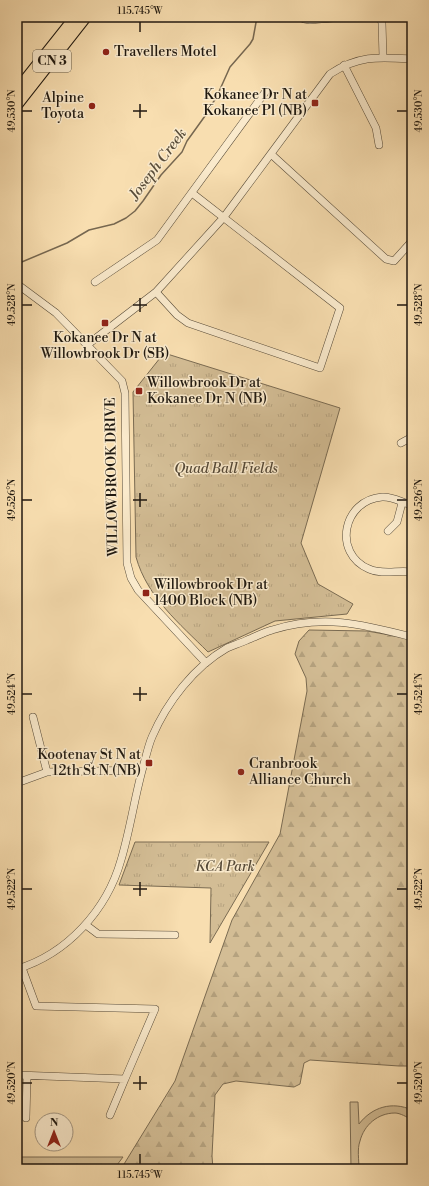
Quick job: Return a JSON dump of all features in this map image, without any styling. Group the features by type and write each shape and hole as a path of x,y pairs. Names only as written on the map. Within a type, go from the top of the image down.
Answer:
{"highway":[{"name":"CN 3","path":"17,90 75,17"},
{"name":"CN 3","path":"18,103 86,17"}],"street":[{"path":"304,17 304,19 310,20 344,17"},
{"path":"380,17 382,23 383,57"},
{"path":"87,345 156,292 224,217 330,74 357,61 383,57 412,59"},
{"path":"344,66 376,128 379,145"},
{"path":"95,282 157,240 266,91"},
{"path":"271,154 386,259 394,260 412,241"},
{"path":"156,292 177,315 188,322 320,368 340,308 192,193"},
{"name":"WILLOWBROOK DRIVE","path":"17,284 56,313 122,381 125,393 127,563 131,578 138,590 206,663"},
{"path":"401,443 412,437"},
{"path":"412,505 402,503 394,498 374,498 354,511 348,522 346,532 350,553 359,564 370,570 383,572 412,572"},
{"path":"388,531 397,522 402,503"},
{"path":"110,1115 155,1009 36,1006 20,969 45,958 69,941 86,925 111,888 121,861 151,737 167,706 186,683 206,663 227,648 272,630 306,623 328,621 366,625 412,637"},
{"path":"33,717 47,772"},
{"path":"17,783 47,772 142,770"},
{"path":"86,925 98,934 175,935"},
{"path":"17,1075 125,1079"},
{"path":"26,1118 27,1076"}],"green space":[{"name":"Quad Ball Fields","path":"164,353 340,408 301,543 318,584 353,604 347,614 275,621 208,652 176,620 156,597 141,571 136,557 133,392"},
{"path":"309,630 367,631 412,639 412,1066 310,1060 304,1063 300,1084 294,1087 236,1081 223,1084 215,1095 212,1156 213,1169 121,1169 175,1081 232,920 280,834 307,691 306,678 295,654 299,641"},
{"name":"KCA Park","path":"135,842 269,842 210,943 211,888 119,885"},
{"path":"350,1102 358,1102 359,1124 370,1113 383,1107 397,1106 412,1110 412,1120 406,1116 395,1113 383,1115 368,1125 359,1144 359,1169 351,1169"},
{"path":"17,1157 123,1157 114,1169 17,1169"}],"waterway":[{"name":"Joseph Creek","path":"17,264 67,243 89,230 114,224 126,218 135,211 161,175 182,152 187,141 205,116 217,96 230,67 253,39 257,17"}],"place":[{"name":"Travellers Motel","path":"106,52"},
{"name":"Kokanee Dr N at Kokanee Pl (NB)","path":"315,103"},
{"name":"Alpine Toyota","path":"92,106"},
{"name":"Kokanee Dr N at Willowbrook Dr (SB)","path":"105,323"},
{"name":"Willowbrook Dr at Kokanee Dr N (NB)","path":"139,391"},
{"name":"Willowbrook Dr at 1400 Block (NB)","path":"146,593"},
{"name":"Kootenay St N at 12th St N (NB)","path":"149,763"},
{"name":"Cranbrook Alliance Church","path":"241,772"}]}
